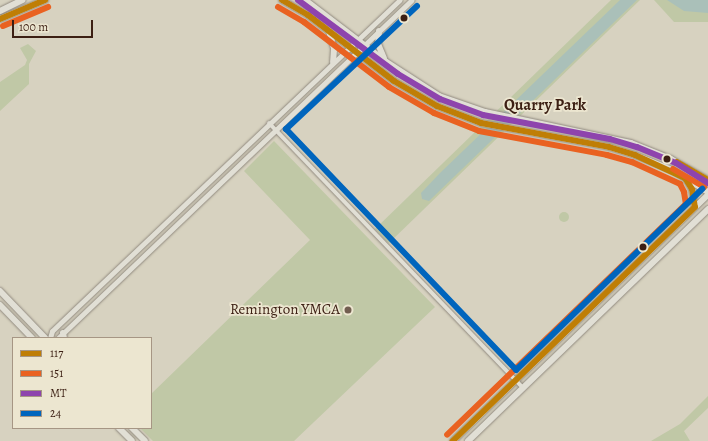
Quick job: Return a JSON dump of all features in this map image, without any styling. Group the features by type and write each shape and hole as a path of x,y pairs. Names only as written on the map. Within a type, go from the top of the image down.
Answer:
{"main road":[{"path":"0,11 23,0"},
{"path":"0,19 45,0"},
{"path":"282,0 329,31 418,97 456,114 502,127 609,147 656,163 708,192"},
{"path":"305,0 365,44 385,61 420,85 458,104 485,112 631,143 671,158 708,180"},
{"path":"329,31 334,49 333,62"},
{"path":"379,31 379,48 385,61"},
{"path":"685,178 692,189 695,207"},
{"path":"454,441 708,195"},
{"path":"468,441 708,209"},
{"path":"0,291 48,337"},
{"path":"0,305 31,337"},
{"path":"120,429 132,441"},
{"path":"133,429 145,441"}],"street":[{"path":"49,337 52,331 399,0"},
{"path":"64,336 275,129 412,0"},
{"path":"269,123 523,388"},
{"path":"179,209 185,216"}],"green space":[{"path":"611,0 640,0 389,243 386,241 375,229"},
{"path":"654,0 708,0 708,22 674,22"},
{"path":"28,44 36,51 29,64 29,84 0,111 0,82 25,65 27,60 20,48"},
{"path":"274,141 435,307 294,441 153,441 141,429 152,429 152,393 310,240 244,171"},
{"path":"562,212 566,212 568,213 568,221 562,222 559,219 559,215"},
{"path":"708,396 708,408 684,431 690,441 651,441 680,424"}],"water":[{"path":"620,0 637,0 429,201 422,199 421,193 440,173"},
{"path":"667,0 708,0 708,13 684,11"}],"transit line":[{"name":"117","path":"0,19 45,0"},
{"name":"117","path":"282,0 308,15 394,81 437,106 481,123 609,147 635,155 685,178 692,189 695,207 453,441"},
{"name":"MT","path":"298,0 398,74 440,99 483,115 610,139 637,147 676,163 708,183"},
{"name":"24","path":"417,6 286,129 516,370 702,189"},
{"name":"151","path":"3,26 48,7"},
{"name":"151","path":"278,7 304,22 389,87 434,113 479,131 607,155 632,162 680,184 684,192 686,204 447,435"},
{"name":"117","path":"677,162 708,180"},
{"name":"151","path":"673,169 704,187"}],"place":[{"name":"Remington YMCA","path":"348,310"}],"district":[{"name":"Quarry Park","path":"545,105"}]}
